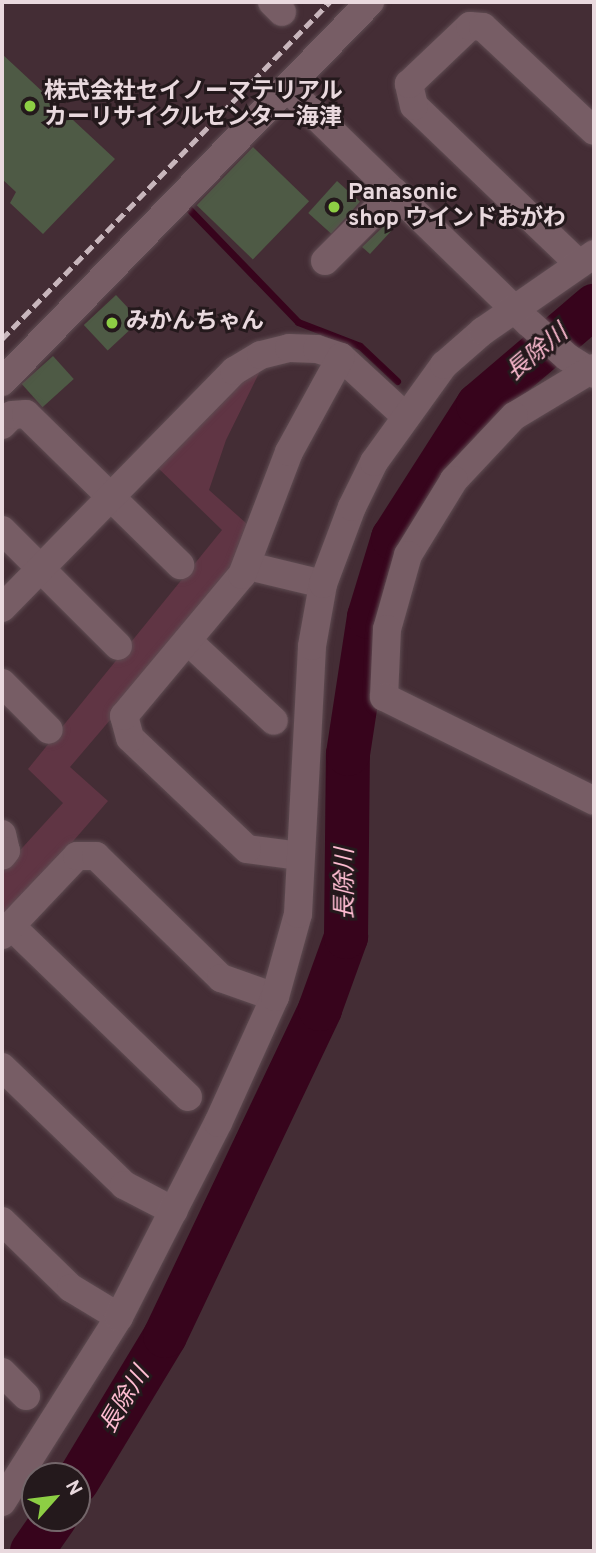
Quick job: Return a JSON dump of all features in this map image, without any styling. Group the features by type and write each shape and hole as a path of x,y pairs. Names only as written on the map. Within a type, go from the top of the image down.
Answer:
{"street":[{"path":"2,382 370,2"},
{"path":"2,1502 119,1317 174,1211 275,997 298,914 312,646 323,583 374,462 404,415 444,365 522,316 587,259 414,106 408,84 470,26 483,27 594,131"},
{"path":"287,88 522,316 567,357 593,371"},
{"path":"325,261 394,192"},
{"path":"2,608 234,371 261,355 289,348 317,349 341,357 404,415"},
{"path":"300,856 247,849 130,738 124,716 248,566 289,452 341,357"},
{"path":"593,371 514,416 454,480 408,555 387,629 384,697 594,801"},
{"path":"2,425 12,415 26,414 180,565"},
{"path":"2,530 118,646"},
{"path":"248,566 323,583"},
{"path":"188,641 274,721"},
{"path":"2,683 49,730"},
{"path":"2,834 6,851 2,856"},
{"path":"188,1097 7,931 77,856 96,856 221,978 275,997"},
{"path":"2,1067 124,1185 174,1211"},
{"path":"2,1221 71,1288 119,1317"},
{"path":"2,1372 26,1396"}],"shaded area":[{"path":"263,365 226,440 209,490 247,524 233,567 186,631 70,767 108,801 2,923 2,870 63,803 28,769 222,530 157,467 239,381"}],"building":[{"name":"株式会社セイノーマテリアル カーリサイクルセンター海津","path":"2,54 115,159 43,234 10,203 16,192 2,179"},
{"path":"253,147 309,201 253,259 197,205"},
{"name":"Panasonic shop ウインドおがわ","path":"337,181 360,202 331,234 308,213"},
{"path":"387,223 393,229 370,254 362,247"},
{"name":"みかんちゃん","path":"116,295 140,321 108,351 84,325"},
{"path":"53,356 74,379 43,407 22,384"}],"waterway":[{"path":"188,208 298,322 360,346 397,381"},
{"name":"長除川","path":"89,1462 165,1336 320,1009 346,937 348,754 369,617 393,538 478,405 594,306"},
{"path":"445,425 456,437"},
{"name":"長除川","path":"32,1551 45,1532"}],"railway":[{"path":"2,339 330,2"}],"place":[{"name":"株式会社セイノーマテリアル カーリサイクルセンター海津","path":"30,106"},
{"name":"Panasonic shop ウインドおがわ","path":"334,207"},
{"name":"みかんちゃん","path":"112,323"}]}
